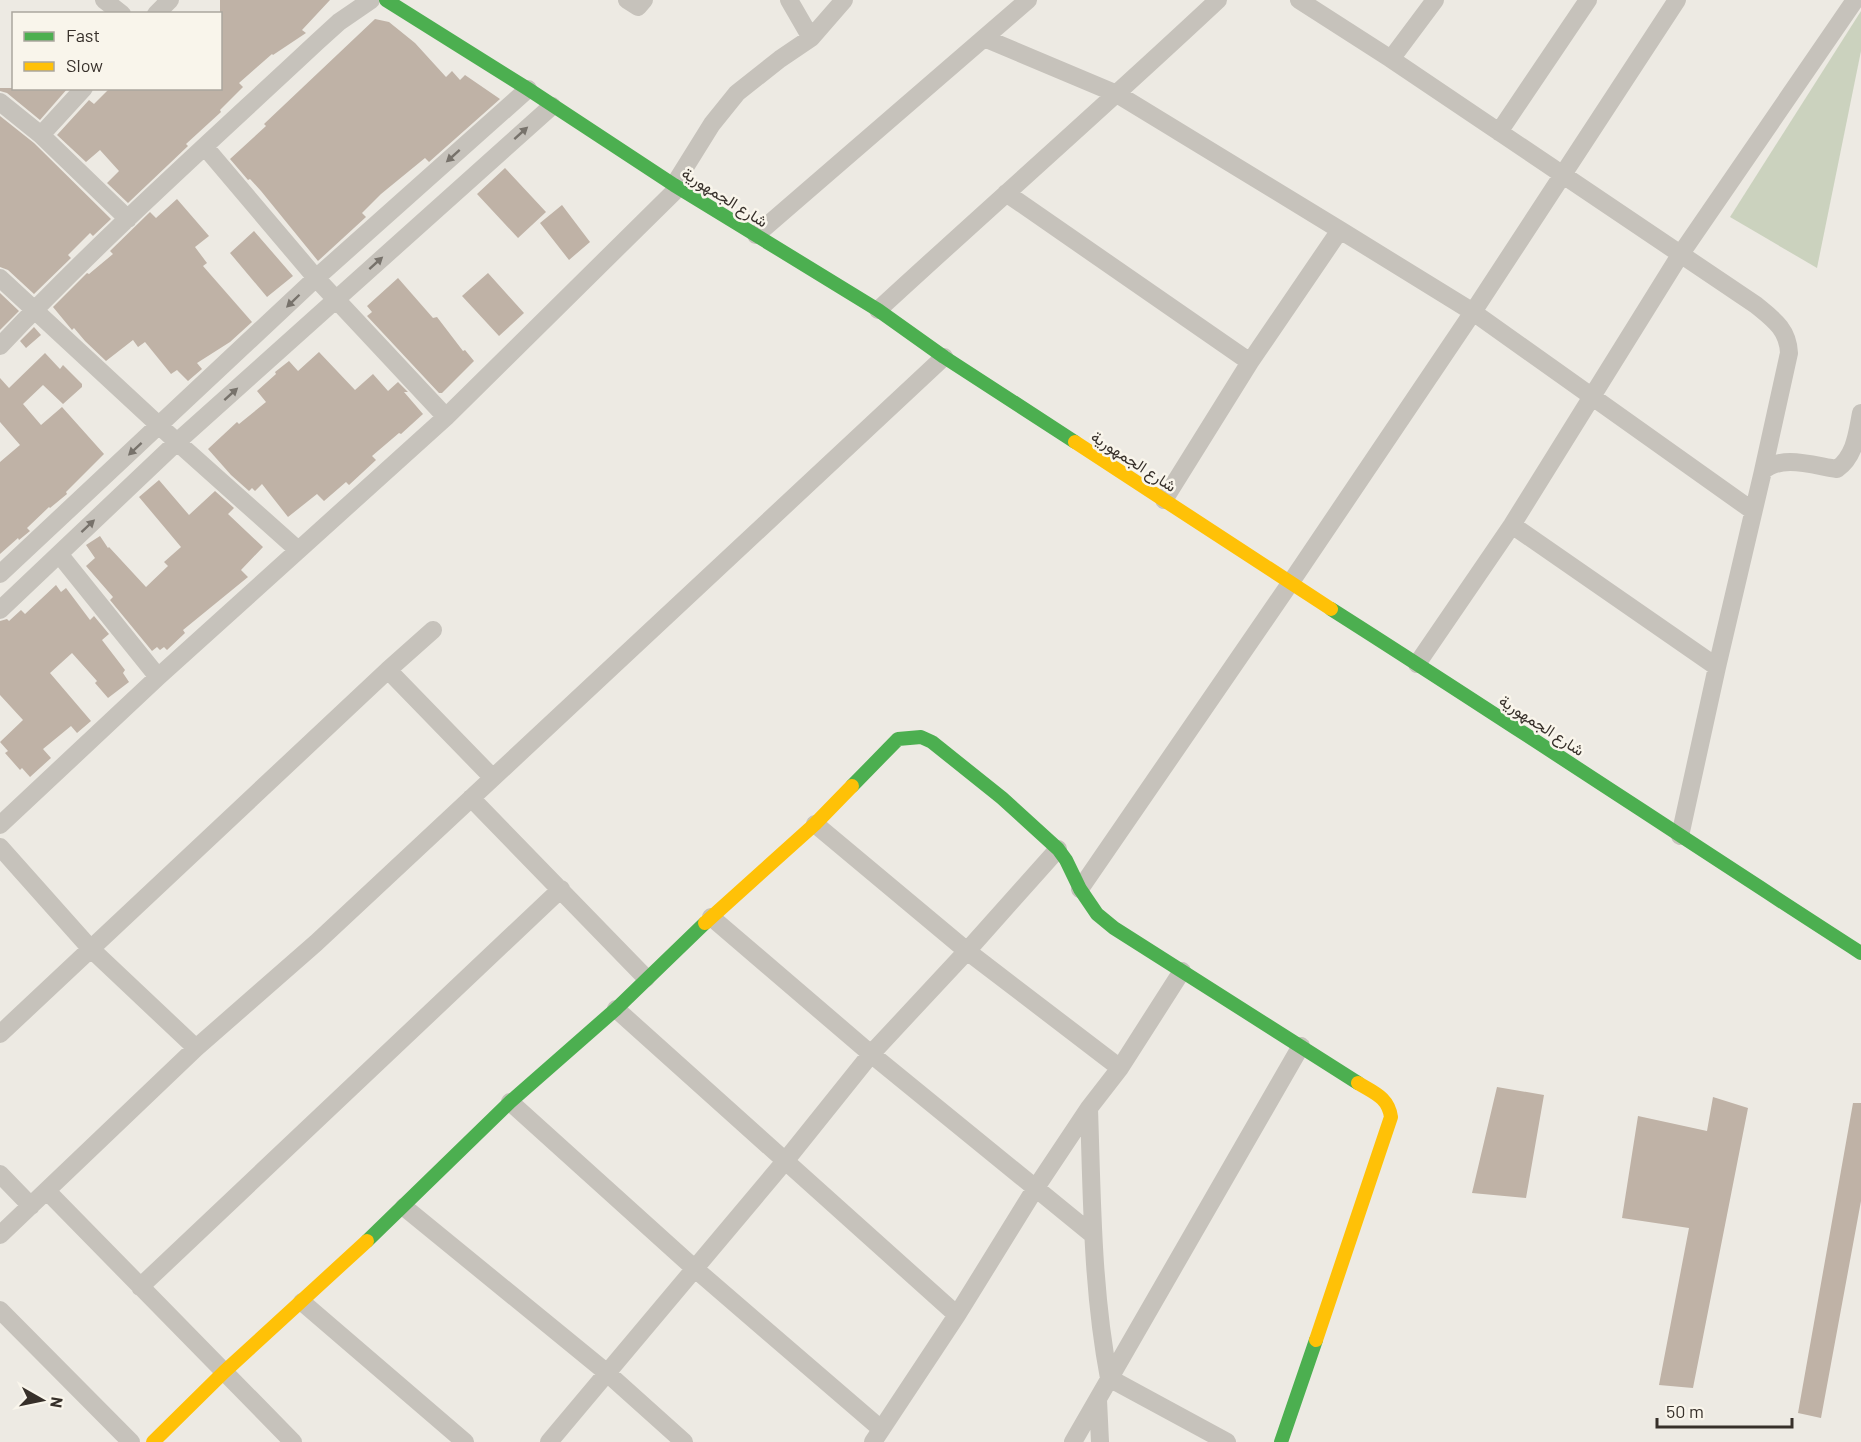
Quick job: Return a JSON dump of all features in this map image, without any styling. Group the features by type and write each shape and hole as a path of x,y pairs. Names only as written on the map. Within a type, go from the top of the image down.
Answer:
{"street":[{"path":"104,0 119,12"},
{"path":"158,12 170,0"},
{"path":"0,346 128,219 317,42 339,22 371,0"},
{"name":"شارع الجمهورية","path":"386,0 676,186 878,310 944,357 1256,561 1537,740 1861,953"},
{"path":"627,0 638,7 644,0"},
{"path":"789,0 811,38"},
{"path":"0,825 158,677 446,417 676,186 712,124 737,93 811,38 843,0"},
{"path":"756,235 1028,0"},
{"path":"878,310 1218,0"},
{"path":"1299,0 1562,174 1777,322 1789,341 1789,353 1764,471 1717,667 1680,836"},
{"path":"1391,59 1435,0"},
{"path":"1499,132 1588,0"},
{"path":"1080,889 1473,312 1677,0"},
{"path":"1417,664 1512,525 1680,255 1855,0"},
{"path":"984,38 1117,94 1340,230 1473,312 1753,511"},
{"path":"0,574 316,278 528,89"},
{"path":"41,135 82,90"},
{"path":"0,102 41,135 128,219"},
{"path":"0,610 177,442 552,106"},
{"path":"205,147 316,278 446,417"},
{"path":"1006,193 1250,362"},
{"path":"1164,500 1250,362 1340,230"},
{"path":"0,278 177,442 298,550"},
{"path":"0,1235 196,1048 316,943 944,357"},
{"path":"1764,471 1770,464 1780,462 1837,469 1847,462 1852,451 1861,413"},
{"path":"1512,525 1717,667"},
{"path":"59,554 158,677"},
{"path":"0,1034 388,669 434,630"},
{"path":"388,669 492,777"},
{"path":"153,1442 224,1372 404,1207 510,1102 616,1009 711,917 815,824 898,739 921,736 932,742 975,777 1058,849 1097,914 1114,928 1382,1098 1389,1105 1390,1117 1281,1442"},
{"path":"471,798 646,978"},
{"path":"815,824 968,951 1120,1068"},
{"path":"0,847 90,948 196,1048"},
{"path":"549,1442 786,1160 871,1054 968,951 1058,849"},
{"path":"140,1287 561,889"},
{"path":"711,917 871,1054 1093,1235"},
{"path":"510,1102 877,1436 957,1315 1035,1190 1089,1108 1120,1068 1182,971"},
{"path":"616,1009 957,1315"},
{"path":"1073,1442 1301,1046"},
{"path":"1089,1108 1093,1235 1109,1378"},
{"path":"0,1174 31,1206"},
{"path":"47,1191 293,1442"},
{"path":"404,1207 606,1372 684,1442"},
{"path":"302,1302 465,1442"},
{"path":"0,1310 131,1442"},
{"path":"1109,1378 1227,1442"},
{"path":"1098,1400 1100,1442"}],"green space":[{"path":"1861,11 1861,51 1817,268 1730,217"}],"building":[{"path":"220,0 330,0 302,30 306,33 272,54 239,83 243,87 220,110 221,112 128,203 107,183 119,171 100,150 86,162 57,135 89,100 94,104 108,90 222,90 222,12 220,12"},
{"path":"375,19 389,22 415,43 446,77 452,71 460,80 465,75 500,99 429,162 425,158 381,194 362,213 366,217 318,261 261,191 230,159"},
{"path":"0,88 66,90 40,120 7,93 0,91"},
{"path":"0,116 34,143 111,219 93,236 90,233 68,255 71,258 34,294 8,270 0,267"},
{"path":"505,168 546,212 518,238 477,194"},
{"path":"177,199 209,236 195,247 207,263 203,266 252,322 230,342 197,363 202,369 188,381 177,370 171,374 145,342 138,347 133,340 106,361 74,328 72,330 53,307 87,273 89,274 113,254 110,251 150,212 156,218"},
{"path":"562,205 590,242 569,260 540,223"},
{"path":"254,231 293,276 267,297 230,253"},
{"path":"488,273 524,313 499,336 462,296"},
{"path":"398,278 433,318 437,317 463,351 465,350 474,361 442,393 439,393 367,316 372,312 367,306"},
{"path":"0,293 19,311 0,330"},
{"path":"34,327 41,335 26,348 20,341"},
{"path":"319,352 355,390 373,374 388,391 398,382 423,414 372,456 376,460 349,485 346,482 324,501 317,494 288,517 262,484 255,491 252,488 249,491 208,449 237,422 239,424 266,402 257,391 276,374 275,372 289,361 298,371"},
{"path":"45,353 60,369 63,365 82,384 82,387 63,404 43,385 23,404 41,425 62,407 104,454 66,492 67,494 27,528 30,531 0,554 0,462 20,445 0,422 0,378 9,388"},
{"path":"159,480 189,515 215,491 234,508 228,514 263,547 241,570 248,577 183,630 185,633 167,650 164,647 160,650 157,647 152,651 110,600 113,597 86,566 95,558 86,545 100,536 108,548 146,587 168,566 164,562 181,547 139,497"},
{"path":"56,585 61,592 66,588 90,620 94,616 109,634 102,640 125,670 123,673 129,682 108,698 95,683 97,681 72,653 50,673 91,721 77,733 71,726 43,749 51,758 30,777 22,768 20,770 5,753 8,751 0,742 23,720 0,695 0,621 7,619 9,621 21,610 25,614"},
{"path":"1497,1087 1544,1095 1526,1198 1472,1193"},
{"path":"1713,1097 1748,1108 1693,1388 1659,1385 1689,1228 1622,1218 1638,1116 1707,1131"},
{"path":"1853,1103 1861,1103 1861,1201 1821,1418 1798,1413"}],"traffic: fast":[{"path":"386,0 528,89 674,185 878,310 944,357 1075,442"},
{"path":"1331,609 1861,953"},
{"path":"852,786 898,739 921,737 932,742 1002,798 1058,849 1097,914 1114,928 1358,1083"},
{"path":"367,1241 510,1102 616,1009 705,923"},
{"path":"1281,1442 1316,1340"}],"traffic: slow":[{"path":"1075,442 1331,609"},
{"path":"705,923 815,824 852,786"},
{"path":"1316,1340 1391,1117 1383,1100 1358,1083"},
{"path":"153,1442 224,1372 367,1241"}]}
